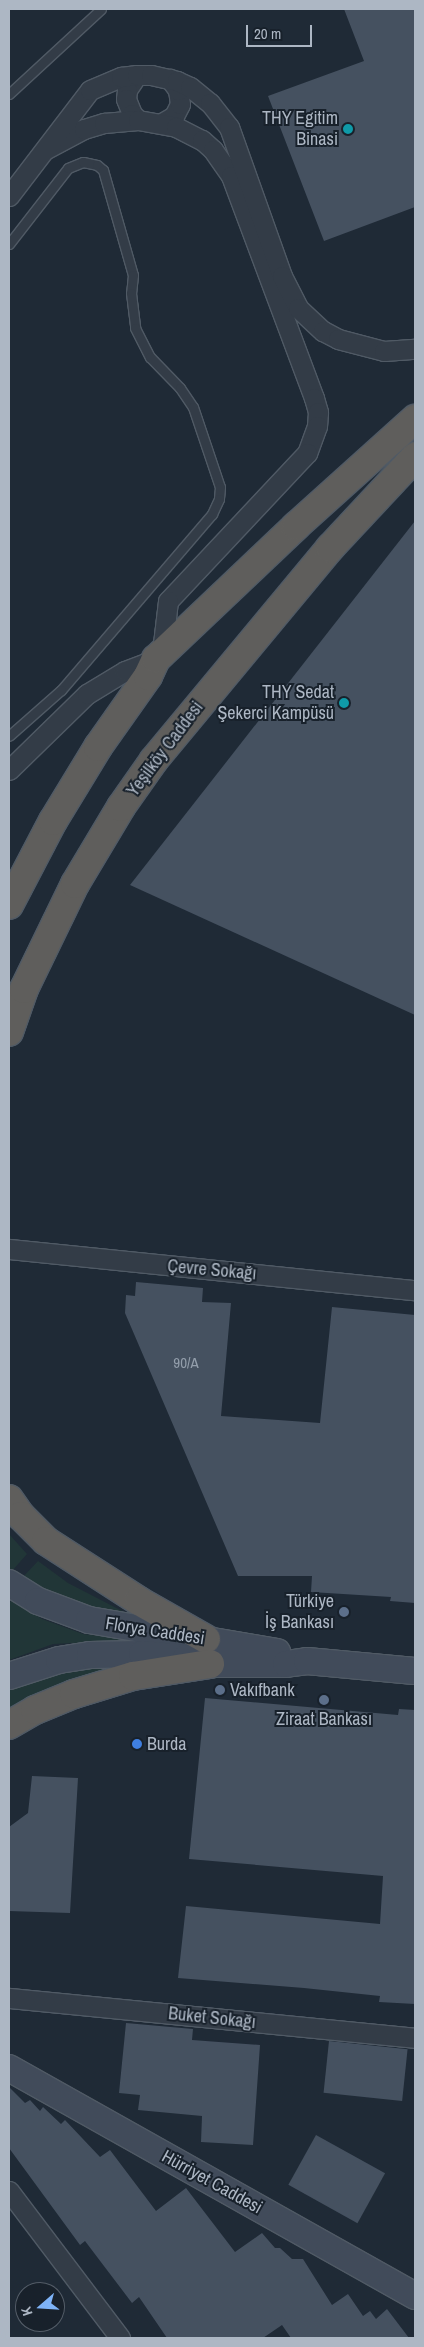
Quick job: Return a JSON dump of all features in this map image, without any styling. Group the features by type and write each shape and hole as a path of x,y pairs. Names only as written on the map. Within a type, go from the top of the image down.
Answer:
{"highway":[{"path":"9,905 53,821 98,747 148,676 159,655 296,526 415,419"},
{"name":"Yeşilköy Caddesi","path":"9,1032 24,989 75,884 121,807 154,760 330,548 415,457"},
{"path":"9,1499 21,1516 46,1541 139,1602 208,1651"},
{"path":"9,1725 35,1710 91,1689 208,1651"}],"main road":[{"name":"Florya Caddesi","path":"9,1583 38,1601 68,1614 208,1651 286,1664 308,1661 415,1671"},
{"name":"Florya Caddesi","path":"9,1676 59,1660 90,1655 142,1654 186,1658 208,1651"},
{"name":"Hürriyet Caddesi","path":"9,2068 415,2296"}],"street":[{"path":"137,75 127,90 126,99 132,114 138,120"},
{"path":"9,196 90,90 105,82 137,75 170,79 190,87 200,95 221,115 229,127 236,141 282,276 298,308 310,321 338,339 384,350 415,349"},
{"path":"162,123 174,116 180,104 178,90 170,79"},
{"path":"9,770 87,694 125,671 159,655 168,601 307,453 317,426 318,412 231,176 223,162 202,140 176,127 138,120 104,123 84,129 46,149"},
{"name":"Çevre Sokağı","path":"9,1249 415,1290"},
{"name":"Buket Sokağı","path":"9,1998 415,2038"},
{"path":"9,2191 120,2338"}],"lane":[{"path":"9,94 101,9"},
{"path":"9,244 68,168 83,162 97,165 103,170 134,275 130,293 135,328 150,357 180,388 193,407 220,487 219,499 212,514 61,690 9,736"}],"green space":[{"path":"9,1534 27,1554 12,1571 9,1568"},
{"path":"38,1561 68,1583 128,1614 80,1609 21,1579"},
{"path":"12,1600 42,1619 83,1634 133,1640 53,1644 9,1660 9,1603"},
{"path":"114,1666 42,1692 9,1709 9,1690 36,1677 74,1668"}],"building":[{"name":"THY Egitim Binasi","path":"344,9 415,9 415,207 324,241 268,96 364,61"},
{"name":"THY Sedat Şekerci Kampüsü","path":"415,521 415,1015 130,885"},
{"path":"136,1282 203,1288 202,1302 231,1303 221,1416 320,1423 332,1307 415,1315 415,1603 390,1601 391,1597 311,1592 312,1576 238,1576 125,1313 126,1295 135,1296"},
{"path":"205,1698 398,1715 399,1709 415,1710 415,2004 379,2002 380,1996 178,1978 186,1906 380,1924 383,1876 189,1859"},
{"path":"32,1776 78,1778 70,1913 9,1911 9,1827 28,1813"},
{"path":"126,2023 193,2029 192,2040 260,2045 253,2145 201,2142 202,2116 138,2110 140,2095 119,2093"},
{"path":"329,2041 408,2049 402,2101 324,2093"},
{"path":"9,2087 25,2103 30,2100 40,2111 43,2107 61,2124 65,2120 100,2157 110,2150 156,2211 186,2188 235,2252 262,2233 275,2248 280,2248 292,2259 303,2259 332,2305 348,2294 363,2316 370,2311 376,2319 387,2309 409,2338 291,2338 282,2325 263,2338 167,2338 139,2297 132,2303 85,2241 80,2245 9,2148"},
{"path":"316,2135 385,2173 357,2223 288,2185"}],"place":[{"name":"THY Egitim Binasi","path":"348,129"},
{"name":"THY Sedat Şekerci Kampüsü","path":"344,703"},
{"name":"Türkiye İş Bankası","path":"344,1612"},
{"name":"Vakıfbank","path":"220,1690"},
{"name":"Ziraat Bankası","path":"324,1700"},
{"name":"Burda","path":"137,1744"}]}
